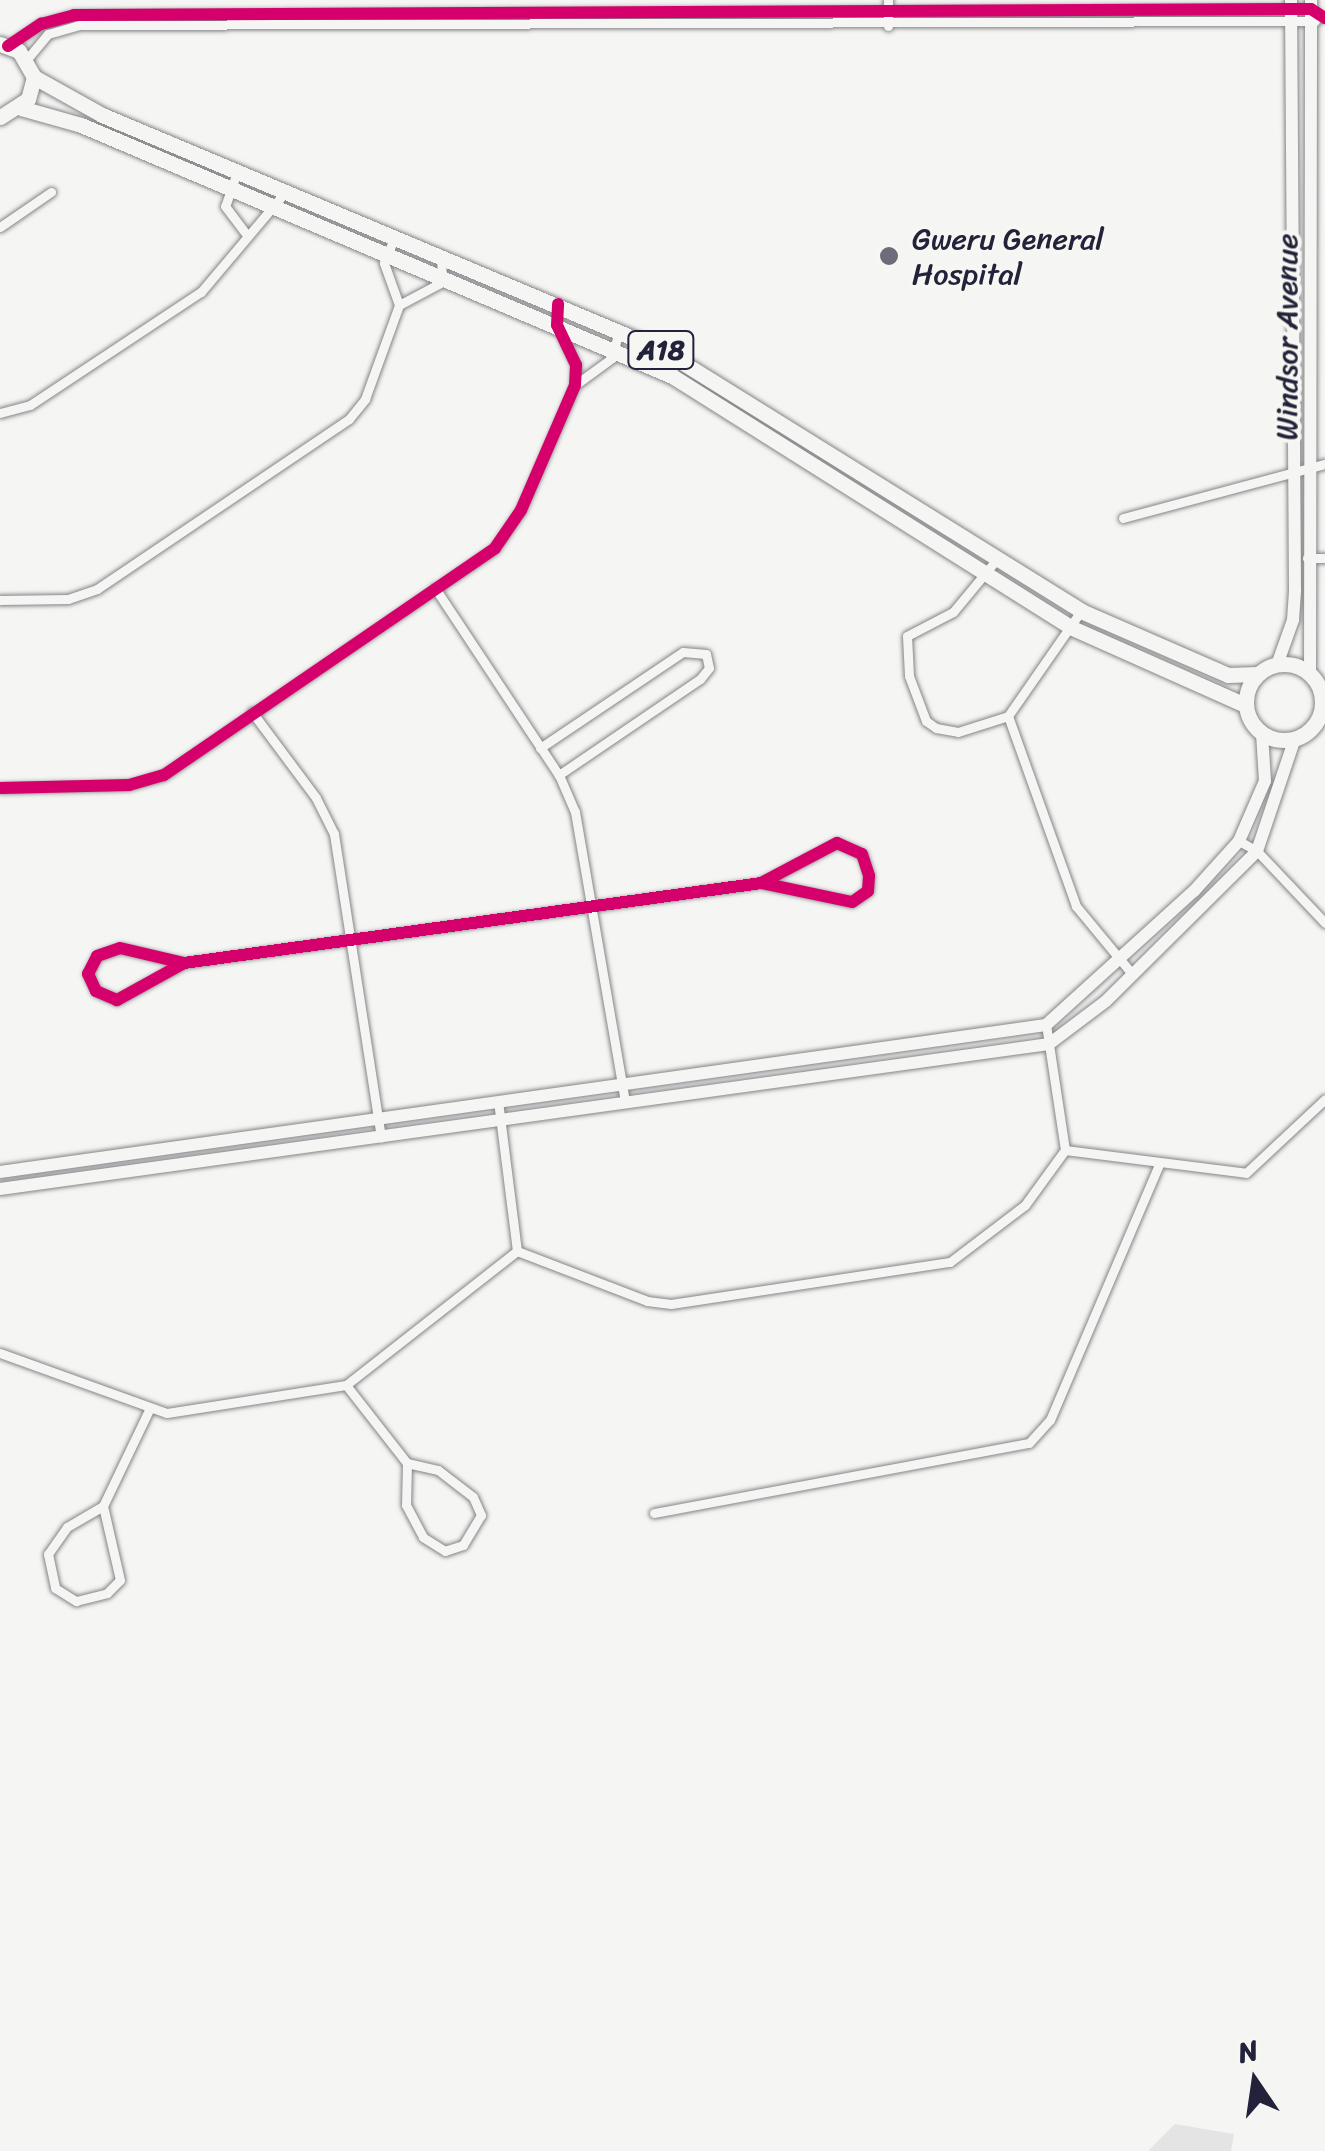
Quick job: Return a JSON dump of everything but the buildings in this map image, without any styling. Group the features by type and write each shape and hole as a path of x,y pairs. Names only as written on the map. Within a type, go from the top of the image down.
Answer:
{"highway":[{"path":"0,117 21,108 34,77 27,59 4,45"},
{"name":"A18","path":"34,77 237,172 619,330 771,425 859,493 1070,627 1245,705"},
{"name":"A18","path":"21,108 80,125 615,350 868,477 1080,611 1228,675 1258,674"},
{"path":"859,493 868,477"},
{"path":"938,545 947,528"},
{"path":"1277,665 1310,674 1323,694 1310,733 1262,733 1245,705 1258,674 1277,665"}],"main road":[{"name":"Windsor Avenue","path":"1277,665 1294,620 1291,4"},
{"name":"Windsor Avenue","path":"1310,674 1319,558 1316,14"},
{"path":"0,1172 1046,1025 1120,961 1239,841 1265,781 1262,733"},
{"path":"0,1189 1050,1044 1133,975 1257,851 1310,733"}],"street":[{"path":"1076,4 1076,23"},
{"path":"27,59 48,34 80,25 480,6 1291,4 1316,14"},
{"path":"701,5 701,25"},
{"path":"888,5 888,26"},
{"path":"480,6 480,24"},
{"path":"4,45 42,24 74,16 168,21 888,26 1291,24 1316,14"},
{"path":"42,24 48,34"},
{"path":"237,172 225,206 245,233"},
{"path":"0,413 30,405 201,292 245,233 276,207 286,191"},
{"path":"0,228 51,192"},
{"path":"0,600 68,599 98,590 349,419 365,399 399,305 385,253 395,236"},
{"path":"399,305 444,278 441,255"},
{"path":"0,788 147,782 506,538 575,385 576,365 557,325 558,304"},
{"path":"575,385 615,350 619,330"},
{"path":"1123,518 1319,466"},
{"path":"1294,558 1319,558"},
{"path":"997,560 953,612 914,628 904,657 921,711 936,728 958,732 1008,716 1080,611"},
{"path":"435,588 558,775 576,812 596,905 624,1101"},
{"path":"540,748 683,652 706,654 710,668 700,679 558,775"},
{"path":"252,712 326,816 354,938 381,1137"},
{"path":"1008,716 1069,891 1133,975"},
{"path":"1239,841 1257,851 1325,923"},
{"path":"184,962 117,1000 96,991 88,974 97,956 120,948 184,962 760,883 852,902 868,890 869,876 862,854 837,843 760,883"},
{"path":"517,1251 646,1300 671,1304 950,1262 1025,1205 1065,1150 1046,1025"},
{"path":"1065,1150 1160,1165 1252,1170 1325,1099"},
{"path":"498,1102 517,1251"},
{"path":"654,1513 1029,1443 1042,1434 1160,1165"},
{"path":"0,1353 149,1410 197,1411 346,1385 517,1251"},
{"path":"346,1385 407,1463 438,1470 473,1497 482,1515 463,1546 444,1551 423,1538 406,1505 407,1463"},
{"path":"103,1506 120,1580 107,1592 76,1600 55,1588 48,1554 67,1527 103,1506 149,1410"}],"shaded area":[{"path":"1175,2124 1234,2134 1231,2151 1148,2151"}],"cycle path":[{"path":"8,46 41,24 74,15 1311,9 1325,18"},
{"path":"0,788 129,785 164,775 495,548 521,510 575,385 576,365 557,325 558,304"},
{"path":"184,963 117,1000 96,991 88,974 97,956 120,948 184,963 761,883 837,843 862,854 869,876 868,891 852,902 761,883"}],"place":[{"name":"Gweru General Hospital","path":"889,256"}]}
